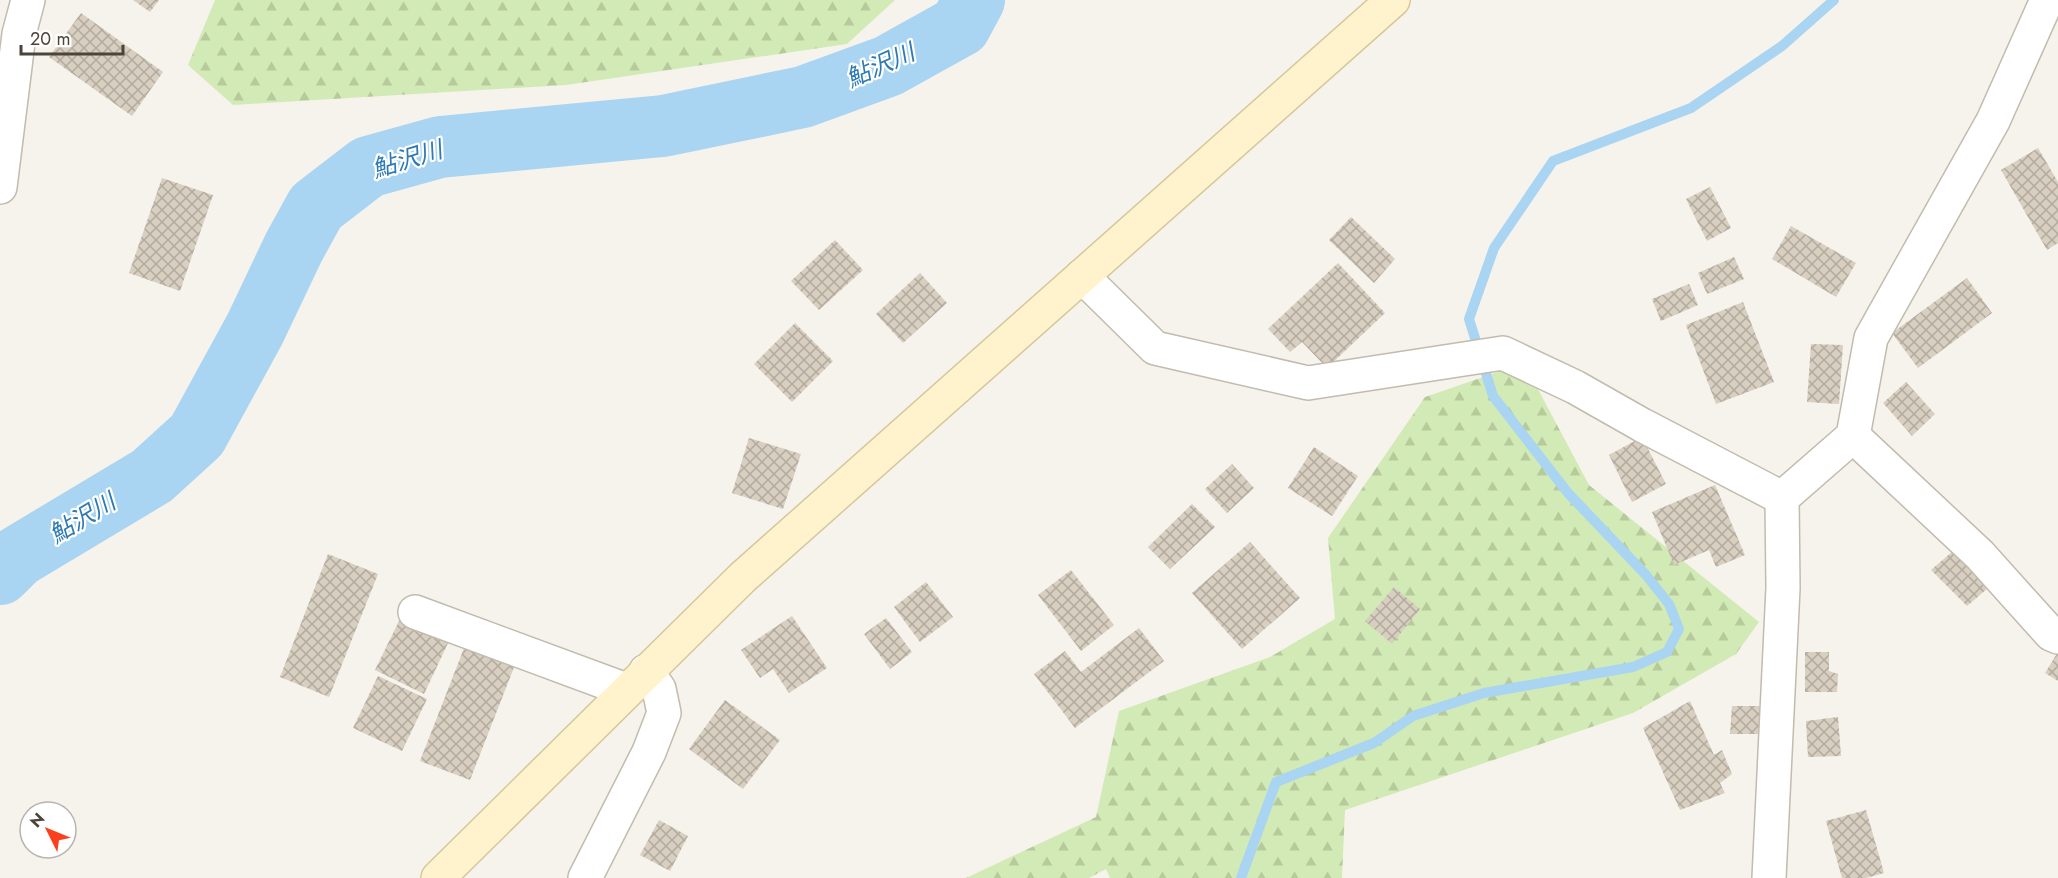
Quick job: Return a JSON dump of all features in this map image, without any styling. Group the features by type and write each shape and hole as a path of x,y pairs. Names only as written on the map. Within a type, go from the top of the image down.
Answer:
{"street":[{"path":"0,187 19,34 28,0"},
{"path":"438,878 743,577 1393,0"},
{"path":"1768,878 1783,588 1782,498 1853,436 1870,338 1993,121 2046,0"},
{"path":"1082,276 1155,348 1308,383 1503,353 1575,387 1642,425 1782,498"},
{"path":"1853,436 1980,555 2051,634 2058,637"},
{"path":"415,612 659,689 664,713 649,752 585,878"}],"green space":[{"path":"215,0 895,0 847,44 566,85 233,105 188,65"},
{"path":"1524,363 1589,485 1759,622 1736,654 1633,713 1345,810 1342,878 1110,878 1106,869 1089,878 966,878 1096,817 1119,711 1270,657 1335,619 1328,538 1425,397"}],"building":[{"path":"133,0 159,0 150,12"},
{"path":"81,13 163,72 132,116 49,57"},
{"path":"2038,148 2058,182 2058,243 2047,250 2001,170"},
{"path":"162,178 213,195 180,291 129,273"},
{"path":"1710,187 1731,228 1707,241 1686,199"},
{"path":"1351,217 1395,259 1374,283 1329,240"},
{"path":"1791,226 1856,263 1836,297 1772,259"},
{"path":"835,240 863,270 819,310 791,281"},
{"path":"1734,257 1744,279 1707,294 1698,273"},
{"path":"1338,263 1385,313 1327,368 1302,342 1290,352 1268,329"},
{"path":"920,273 947,303 903,343 876,314"},
{"path":"1967,278 1992,313 1918,368 1892,333"},
{"path":"1689,284 1698,305 1661,321 1652,299"},
{"path":"1743,302 1774,382 1716,404 1686,325"},
{"path":"795,323 833,361 792,402 754,364"},
{"path":"1811,344 1843,345 1839,404 1807,402"},
{"path":"1906,382 1935,414 1912,436 1883,403"},
{"path":"1642,437 1666,484 1632,502 1609,455"},
{"path":"749,438 801,454 783,509 732,493"},
{"path":"1314,447 1358,476 1332,516 1288,488"},
{"path":"1232,464 1254,488 1227,513 1205,489"},
{"path":"1715,485 1745,555 1716,567 1709,550 1674,565 1652,512"},
{"path":"1192,504 1215,527 1170,569 1148,547"},
{"path":"1250,542 1300,598 1242,649 1192,593"},
{"path":"1953,551 1987,589 1967,606 1931,570"},
{"path":"328,554 378,574 329,697 280,677"},
{"path":"1071,570 1114,625 1081,651 1038,595"},
{"path":"926,582 953,617 920,642 894,607"},
{"path":"1394,587 1420,609 1392,644 1365,621"},
{"path":"792,616 827,668 789,693 773,669 760,678 741,650"},
{"path":"886,618 912,652 890,669 864,634"},
{"path":"400,619 449,641 424,694 375,670"},
{"path":"1139,628 1164,661 1075,728 1034,674 1065,651 1081,672"},
{"path":"468,638 518,657 470,780 420,761"},
{"path":"1805,652 1829,652 1829,671 1838,674 1837,692 1805,692"},
{"path":"2058,652 2058,681 2045,673"},
{"path":"378,676 427,699 402,751 353,728"},
{"path":"725,700 780,740 743,789 689,749"},
{"path":"1690,701 1714,755 1722,750 1732,774 1720,783 1725,793 1680,810 1643,728"},
{"path":"1732,706 1763,706 1760,734 1730,734"},
{"path":"1838,717 1841,756 1808,757 1806,721"},
{"path":"1866,810 1884,873 1866,878 1842,878 1826,821"},
{"path":"659,820 688,836 670,871 640,855"}],"waterway":[{"name":"鮎沢川","path":"0,574 17,557 152,476 197,435 255,329 316,207 368,167 440,147 663,126 803,97 888,66 960,26 974,0"},
{"path":"1241,878 1276,782 1374,743 1413,716 1484,693 1633,667 1667,652 1679,629 1669,604 1646,575 1568,493 1493,396 1469,319 1494,248 1553,161 1691,108 1782,46 1834,0"}]}
